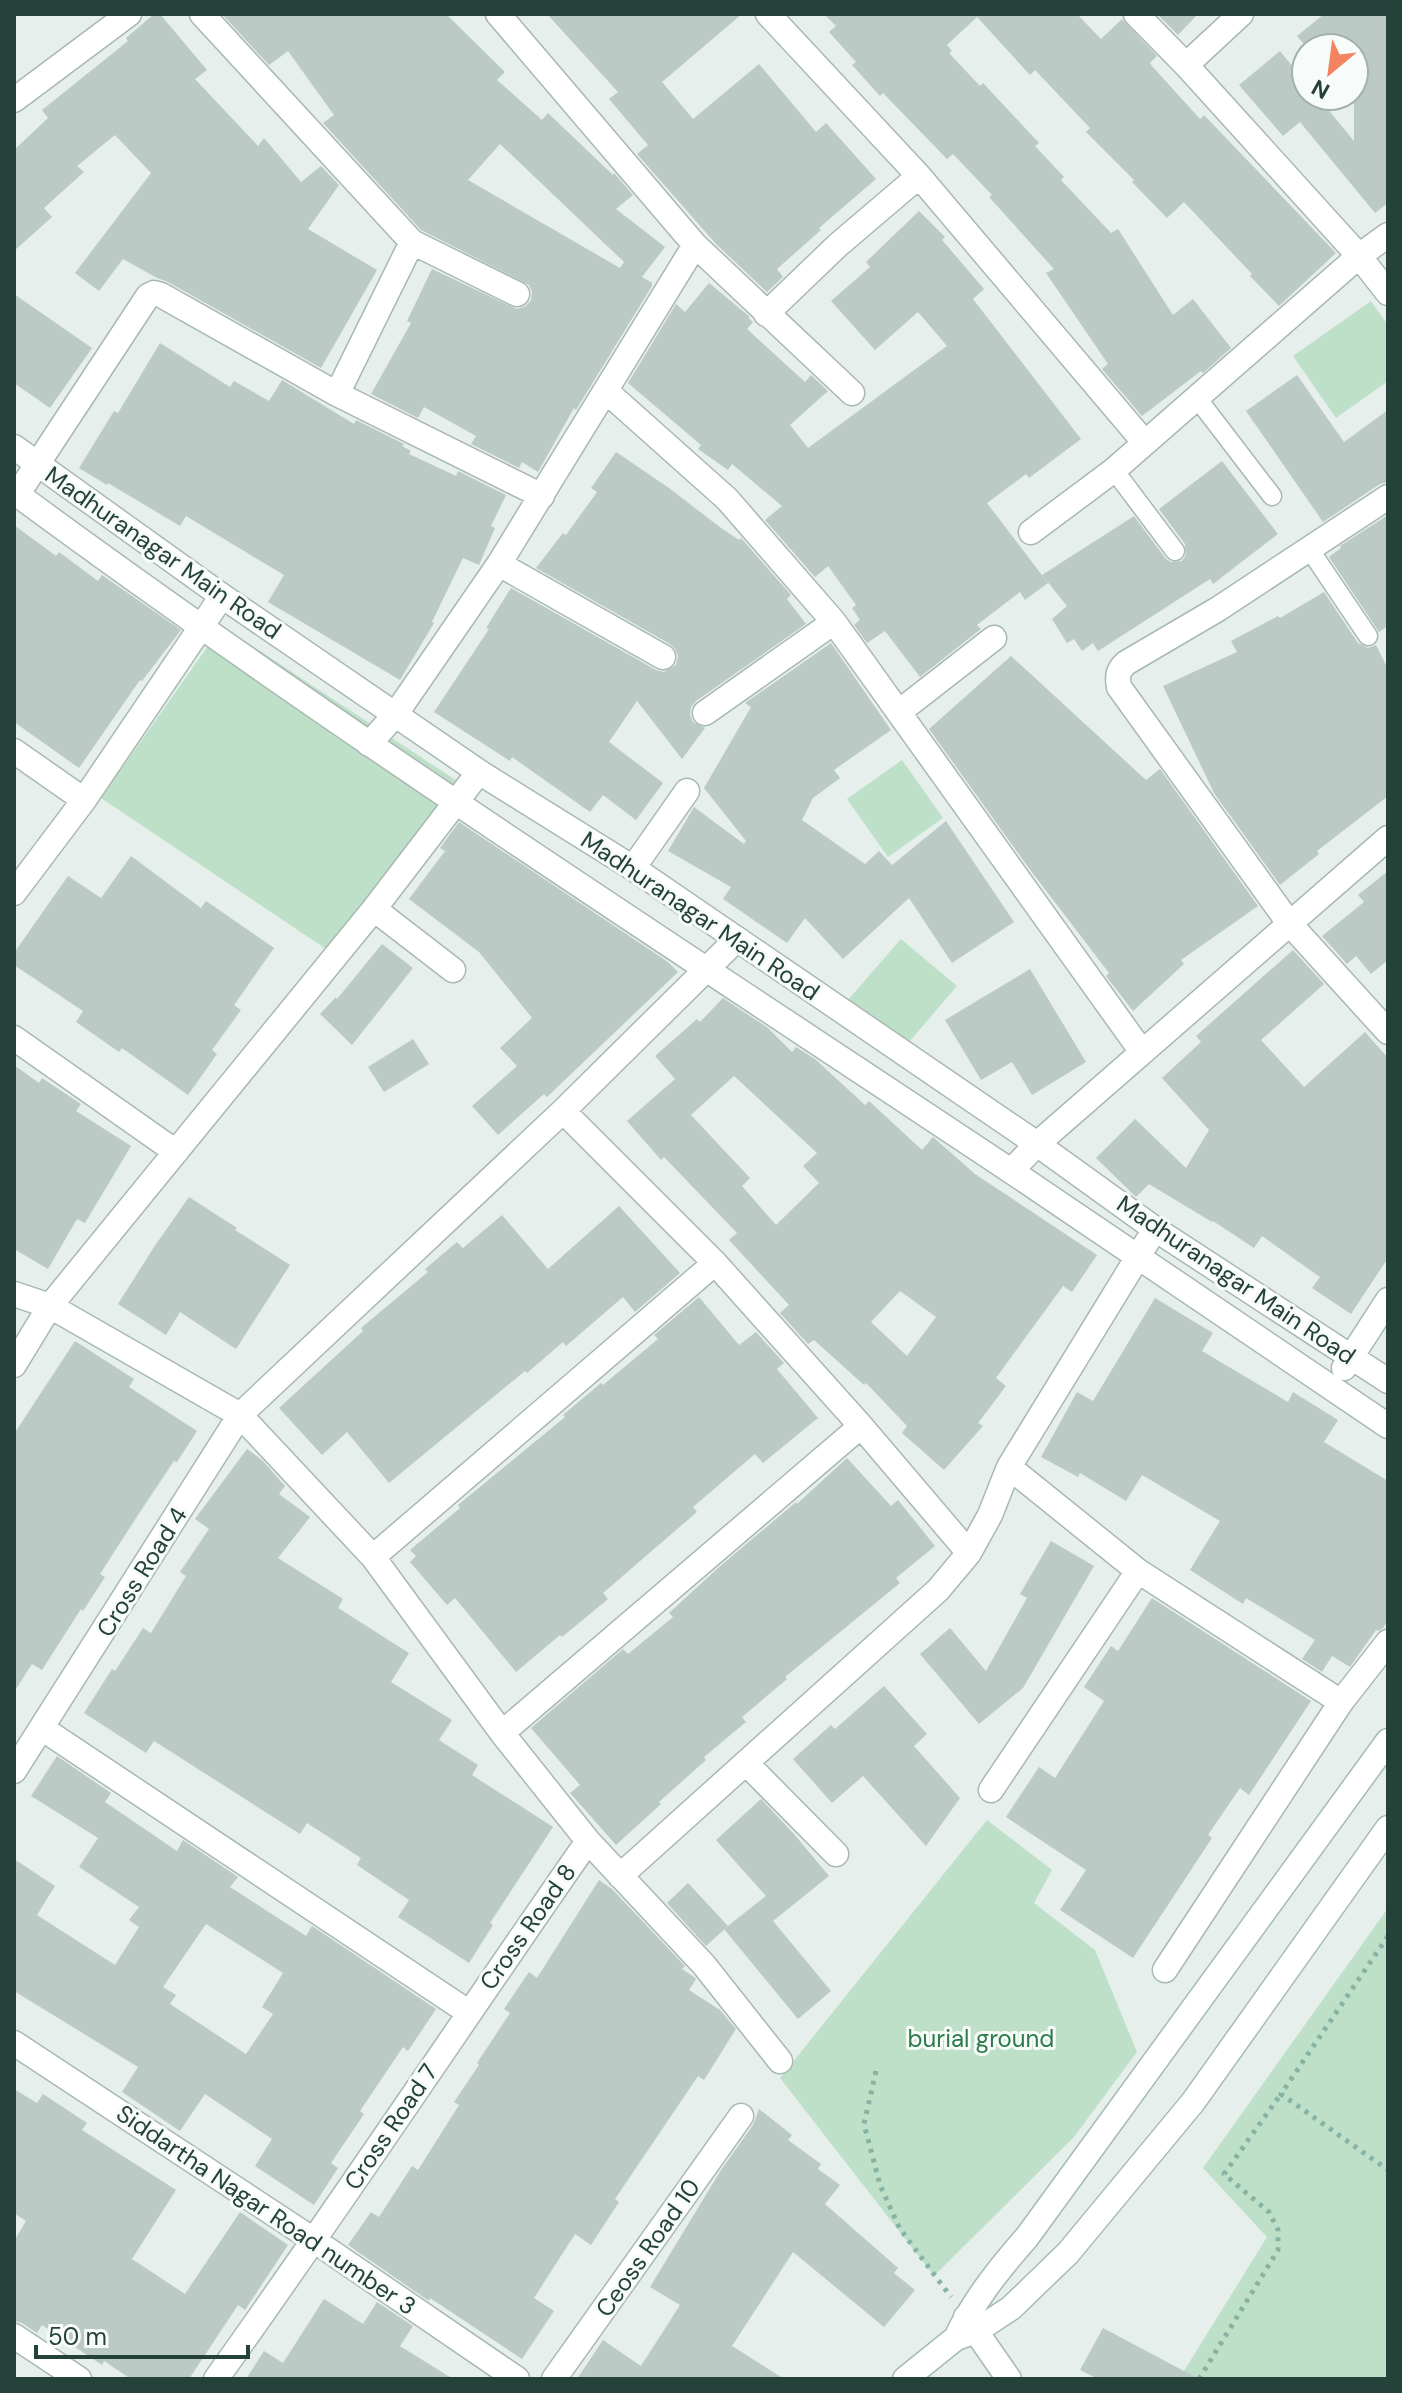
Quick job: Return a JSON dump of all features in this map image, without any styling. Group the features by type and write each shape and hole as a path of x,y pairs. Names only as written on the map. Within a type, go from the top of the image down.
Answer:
{"street":[{"path":"14,100 129,14"},
{"path":"202,14 412,242 517,294"},
{"path":"498,14 695,245 852,393"},
{"path":"768,14 919,176 1145,443"},
{"path":"1136,14 1359,256 1388,293"},
{"path":"1186,65 1241,14"},
{"path":"766,314 838,245 919,176"},
{"path":"1031,532 1114,470 1359,256 1388,235"},
{"path":"337,394 412,242"},
{"path":"369,744 395,715 499,564 695,245"},
{"path":"16,494 148,296 154,293 337,394 542,496"},
{"path":"606,391 727,499 834,622 1142,1052"},
{"name":"Madhuranagar Main Road","path":"14,447 395,715 479,772 633,868 1037,1144 1155,1229 1388,1381"},
{"name":"Madhuranagar Main Road","path":"16,494 202,629 369,744 1388,1426"},
{"path":"1388,497 1218,609 1126,663 1120,668 1117,678 1119,687 1289,923 1388,1032"},
{"path":"499,564 663,657"},
{"path":"14,893 84,800 222,596"},
{"path":"705,713 834,622"},
{"path":"899,712 994,638"},
{"path":"14,751 84,800"},
{"path":"14,1365 50,1306 374,909 479,772"},
{"path":"633,868 687,791"},
{"path":"1011,1171 1037,1144 1388,838"},
{"path":"374,909 453,970"},
{"name":"Cross Road 4","path":"14,1771 240,1415 563,1111 737,939"},
{"path":"14,1038 176,1152"},
{"path":"563,1111 715,1263 861,1426 969,1553"},
{"path":"620,1876 938,1590 969,1553 990,1515 1009,1467 1155,1229"},
{"path":"373,1557 715,1263"},
{"path":"14,1294 50,1306 240,1415 373,1557 502,1733 588,1841 704,1965 780,2061"},
{"path":"1332,1387 1388,1300"},
{"path":"502,1733 861,1426"},
{"path":"1009,1467 1138,1571 1341,1702"},
{"path":"991,1790 1138,1571"},
{"path":"1165,1970 1341,1702 1388,1642"},
{"path":"43,1729 468,2012"},
{"path":"966,2329 992,2277 1027,2237 1388,1741"},
{"path":"746,1763 836,1854"},
{"path":"905,2379 966,2329 1011,2308 1068,2253 1193,2102 1388,1828"},
{"name":"Cross Road 8","path":"468,2012 588,1841"},
{"name":"Cross Road 7","path":"216,2379 315,2241 468,2012"},
{"name":"Siddartha Nagar Road number 3","path":"14,2043 315,2241 517,2379"},
{"name":"Ceoss Road 10","path":"554,2379 741,2116"},
{"path":"966,2329 1009,2379"},
{"path":"14,2336 79,2379"}],"lane":[{"path":"1197,398 1272,496"},
{"path":"1114,470 1175,551"},
{"path":"1310,550 1368,636"}],"path":[{"path":"1199,2379 1278,2250 1278,2230 1269,2212 1224,2174 1388,1936"},
{"path":"876,2071 864,2124 880,2185 900,2229 966,2329"},
{"path":"1281,2094 1388,2170"}],"green space":[{"path":"1371,301 1388,325 1388,381 1336,418 1293,356"},
{"path":"222,626 457,781 326,949 101,798"},
{"path":"902,760 943,818 888,857 847,799"},
{"path":"901,939 957,986 903,1049 847,1001"},
{"name":"burial ground","path":"987,1820 1052,1870 1034,1903 1095,1950 1137,2052 1074,2137 934,2276 780,2078"},
{"path":"1388,1908 1388,2379 1179,2379 1267,2237 1203,2168"}],"building":[{"path":"154,14 160,14 207,70 195,79 258,146 264,138 301,182 321,166 339,185 308,229 377,270 321,368 123,259 99,291 75,273 151,173 115,135 77,166 84,172 44,208 52,217 14,251 14,150 48,118 42,110 128,41 126,38"},
{"path":"222,14 446,14 505,72 497,80 542,120 548,113 614,173 633,195 616,209 665,247 642,277 652,286 576,410 574,408 538,472 522,462 519,468 471,444 476,436 424,407 418,418 371,394 411,323 407,321 432,269 517,309 526,306 532,292 529,285 421,230 323,123 334,115 288,51 269,65","holes":["500,144 624,262 620,268 468,180"]},
{"path":"547,14 742,14 662,82 693,119 759,64 816,132 826,123 876,179 777,269 783,277 767,292 716,244 637,154 648,145 609,99 618,92"},
{"path":"824,14 1077,14 1101,39 1122,19 1157,56 1150,63 1152,66 1200,119 1204,115 1336,253 1279,306 1184,202 1167,218 1086,132 1090,128 1035,70 1030,75 977,17 947,45 952,51 949,53 980,86 983,83 1039,143 1035,146 1064,177 1061,180 1111,233 1118,229 1173,315 1193,299 1231,348 1203,373 1201,371 1142,416 1102,369 1108,364 1046,273 1054,269 953,154 947,159 852,65 856,62 829,32 836,26"},
{"path":"1157,14 1198,14 1178,35"},
{"path":"1324,14 1388,14 1388,203 1375,213 1300,122 1283,136 1239,85 1280,51 1290,63 1290,112 1330,112 1354,141 1354,112 1370,112 1370,32 1302,32"},
{"path":"919,211 945,237 942,240 984,289 973,299 1081,439 1029,478 1026,474 987,503 1048,583 1025,600 1020,592 977,625 981,629 920,677 885,631 867,643 854,625 860,620 852,608 856,605 828,566 815,577 765,520 782,506 732,464 728,470 698,449 701,445 628,383 676,304 685,312 709,283 750,317 753,322 747,329 805,382 811,375 828,391 790,425 808,448 947,346 918,312 875,350 831,301 870,267 866,262"},
{"path":"14,294 92,348 50,408 14,383"},
{"path":"160,343 230,387 234,381 269,401 282,380 354,424 356,420 404,444 402,446 411,451 409,454 456,476 458,471 506,495 491,526 495,528 479,565 463,558 434,623 400,680 268,602 284,575 186,516 180,526 79,468 114,411 118,413"},
{"path":"1297,375 1344,442 1388,410 1388,482 1380,484 1323,522 1246,411"},
{"path":"616,452 721,528 739,540 741,538 791,595 787,599 806,624 696,701 690,715 693,722 705,728 682,759 637,701 609,742 663,783 636,820 603,795 590,812 512,757 510,761 434,712 489,629 486,628 511,588 656,670 664,672 676,665 678,656 670,644 536,568 563,533 566,535 597,492 591,488"},
{"path":"1222,461 1278,534 1213,584 1210,579 1098,651 1093,643 1082,651 1074,639 1067,643 1052,619 1067,606 1042,575 1134,516 1166,559 1182,561 1186,555 1185,544 1159,509"},
{"path":"1388,515 1388,626 1379,632 1329,557 1340,546"},
{"path":"14,525 56,556 59,552 98,581 102,575 181,630 140,680 79,768 14,722"},
{"path":"1324,592 1358,643 1368,648 1376,645 1388,669 1388,796 1317,851 1319,854 1280,885 1214,793 1163,686 1237,652 1231,641 1278,616 1280,618"},
{"path":"831,643 891,730 834,770 840,778 813,798 802,820 865,864 879,851 892,865 946,821 1014,922 952,963 909,898 843,959 805,918 787,943 723,899 731,887 668,851 694,807 744,844 746,841 704,788 751,707 745,703"},
{"path":"1011,656 1146,780 1160,769 1258,906 1181,960 1184,964 1133,1011 1106,976 1109,973 929,729"},
{"path":"459,822 668,962 678,972 547,1097 544,1094 498,1135 472,1106 517,1066 500,1048 532,1018 479,952 409,899 445,851 440,848"},
{"path":"131,856 201,908 206,901 274,948 234,1005 241,1010 212,1050 217,1054 188,1095 122,1048 119,1052 76,1022 83,1011 14,965 14,953 68,876 101,898"},
{"path":"1388,871 1388,960 1371,974 1356,956 1347,964 1322,936 1364,902 1358,895"},
{"path":"382,944 413,968 352,1045 320,1014 337,999"},
{"path":"1293,950 1324,984 1261,1040 1304,1087 1365,1032 1388,1058 1388,1258 1351,1314 1312,1288 1320,1277 1262,1236 1254,1248 1149,1184 1136,1197 1096,1158 1135,1119 1186,1168 1209,1130 1162,1078 1201,1042 1196,1036"},
{"path":"1030,969 1086,1062 1032,1095 1012,1062 981,1080 945,1020"},
{"path":"723,998 768,1028 792,1052 796,1047 815,1059 865,1105 869,1101 922,1150 933,1137 975,1174 1097,1255 1072,1292 1063,1286 996,1378 1006,1386 978,1423 983,1426 944,1470 902,1433 907,1426 866,1383 864,1385 814,1340 808,1344 780,1313 789,1305 729,1240 737,1233 664,1157 661,1160 627,1121 675,1079 655,1056 697,1019 700,1022","holes":["734,1076 817,1153 803,1166 819,1183 776,1225 742,1186 750,1178 691,1115","900,1291 936,1317 907,1356 871,1322"]},
{"path":"413,1039 429,1064 384,1092 368,1067"},
{"path":"14,1065 39,1083 42,1078 81,1104 76,1111 131,1146 85,1223 77,1219 48,1269 14,1249"},
{"path":"189,1197 290,1265 236,1349 180,1312 166,1335 118,1304"},
{"path":"619,1206 680,1273 635,1312 623,1297 566,1346 563,1342 527,1373 525,1371 389,1483 347,1432 322,1455 279,1408 363,1331 361,1328 428,1272 425,1269 457,1242 463,1248 502,1215 548,1269"},
{"path":"699,1297 739,1345 756,1332 784,1363 777,1369 818,1418 763,1463 755,1454 693,1507 697,1512 603,1593 608,1599 516,1672 455,1598 447,1605 410,1562 416,1556 410,1550 460,1508 458,1505 565,1417 563,1415 658,1339 654,1335"},
{"path":"1155,1298 1213,1333 1202,1351 1288,1402 1293,1392 1338,1420 1324,1442 1388,1481 1388,1620 1383,1628 1376,1630 1350,1667 1332,1656 1322,1672 1302,1659 1315,1640 1246,1598 1243,1604 1190,1570 1220,1521 1142,1475 1126,1501 1080,1473 1078,1477 1041,1457 1077,1392 1093,1401"},
{"path":"75,1341 134,1379 129,1387 197,1431 138,1515 100,1574 105,1577 42,1670 32,1664 14,1692 14,1434"},
{"path":"247,1449 262,1460 285,1486 279,1494 310,1517 278,1558 343,1599 338,1608 409,1653 391,1682 452,1720 439,1740 478,1765 472,1775 553,1827 490,1923 493,1925 469,1963 398,1917 409,1900 357,1865 361,1858 307,1823 300,1834 154,1741 146,1753 84,1713 143,1628 151,1633 186,1576 180,1572 209,1529 195,1519"},
{"path":"847,1458 891,1506 898,1500 935,1546 896,1578 900,1583 785,1677 787,1679 742,1717 746,1722 704,1757 706,1760 616,1845 570,1793 580,1785 531,1728 623,1649 628,1654 673,1617 669,1613 718,1568 797,1504"},
{"path":"1051,1541 1094,1566 1023,1688 979,1724 920,1654 950,1628 986,1671 1027,1598 1020,1594"},
{"path":"1152,1598 1311,1701 1249,1795 1240,1788 1208,1835 1212,1838 1133,1958 1060,1910 1086,1870 1006,1817 1039,1767 1055,1778 1104,1701 1084,1687 1111,1646 1118,1651"},
{"path":"884,1686 927,1734 914,1746 960,1798 926,1846 863,1776 832,1803 793,1759 831,1725 835,1729"},
{"path":"57,1756 111,1793 105,1802 177,1851 183,1840 238,1877 230,1887 306,1936 312,1926 436,2009 408,2051 403,2047 360,2111 364,2114 331,2163 338,2168 314,2205 255,2166 272,2139 205,2094 180,2131 122,2092 138,2067 14,1991 14,1859 55,1886 37,1915 115,1965 139,1927 129,1920 139,1907 79,1867 98,1838 31,1796","holes":["206,1924 283,1973 262,2007 273,2014 246,2054 170,2004 176,1995 163,1987"]},
{"path":"761,1799 829,1876 773,1921 831,1991 798,2019 724,1929 766,1896 716,1840"},
{"path":"599,1880 612,1889 685,1966 682,1969 696,1979 689,1990 720,2010 736,2029 704,2080 698,2076 615,2199 619,2202 591,2245 575,2234 534,2298 554,2311 522,2359 430,2298 429,2301 348,2245 371,2212 379,2217 412,2166 418,2170 459,2105 454,2102 510,2013 504,2009 529,1972 537,1978"},
{"path":"688,1883 728,1926 706,1946 667,1903"},
{"path":"14,2089 37,2103 43,2094 87,2123 82,2130 176,2190 132,2259 185,2294 240,2212 288,2245 245,2310 238,2305 189,2379 131,2379 104,2361 102,2365 42,2325 37,2333 14,2321 14,2241 26,2221 14,2213"},
{"path":"759,2109 792,2135 788,2140 821,2164 818,2169 840,2185 825,2204 898,2268 894,2273 915,2290 884,2327 793,2252 732,2346 784,2379 577,2379 603,2340 641,2366 680,2305 650,2287 721,2170 753,2125"},
{"path":"324,2299 363,2324 377,2302 413,2326 400,2346 453,2379 246,2379 264,2351 283,2363"},
{"path":"1103,2328 1199,2379 1098,2379 1080,2370"}]}
